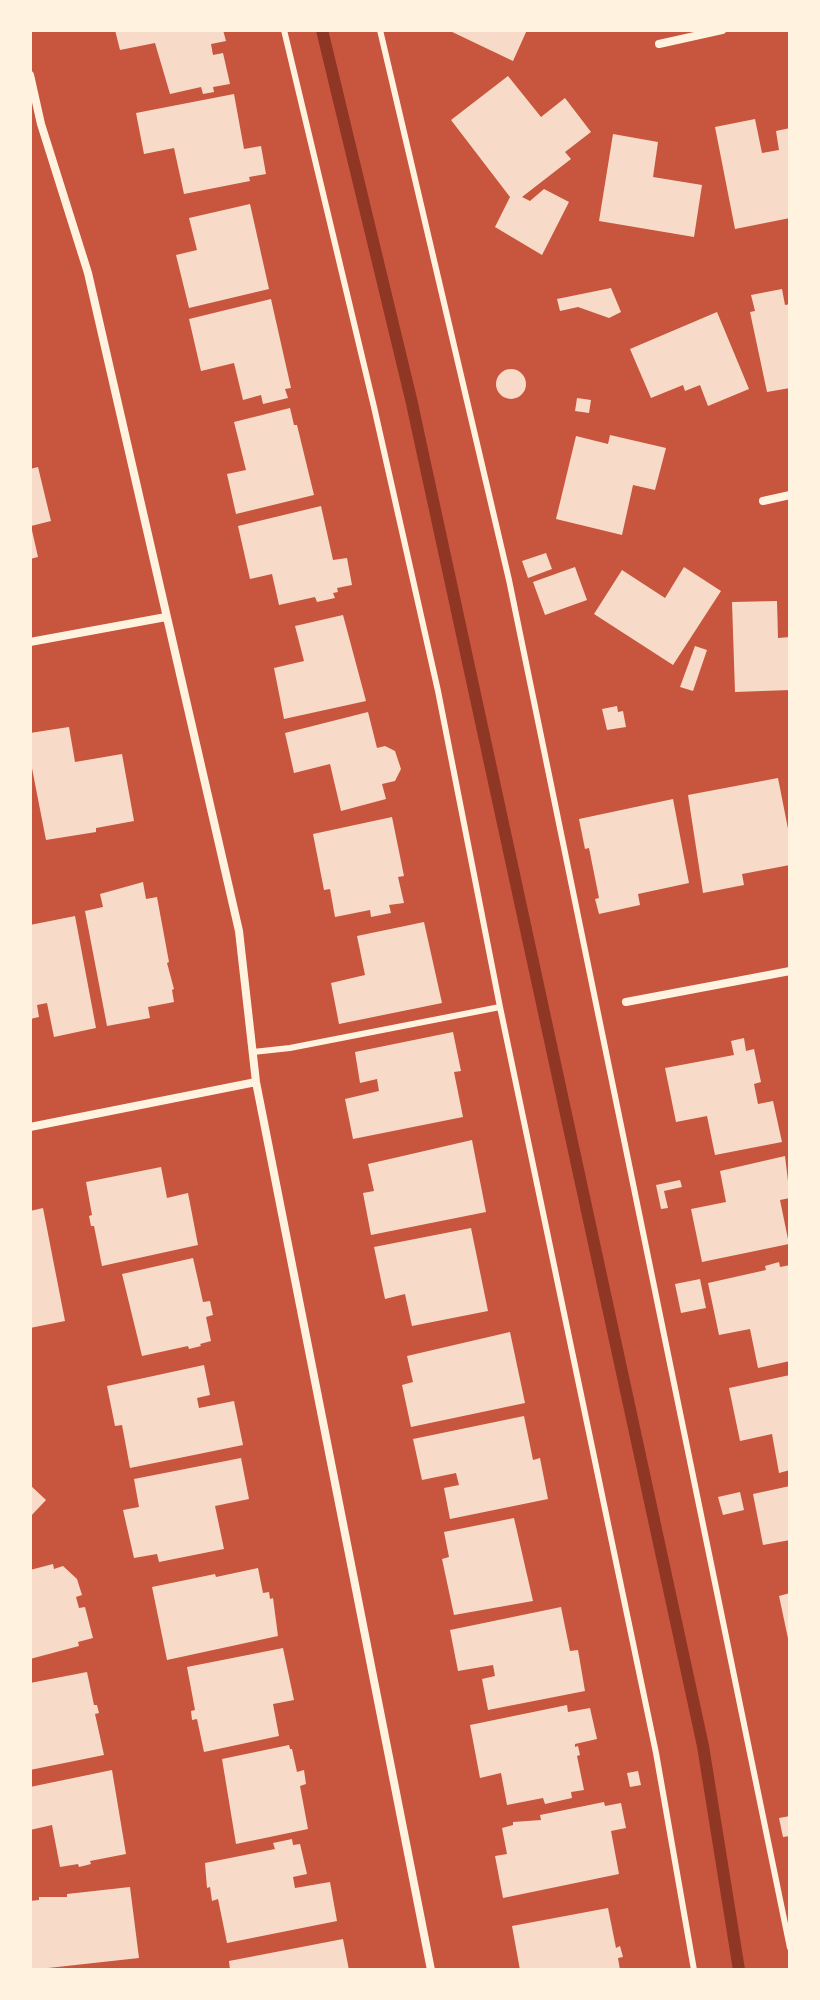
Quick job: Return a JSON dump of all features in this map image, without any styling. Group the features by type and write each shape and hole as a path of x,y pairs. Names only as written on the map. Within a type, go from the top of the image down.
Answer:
{"street":[{"path":"659,44 722,30"},
{"path":"30,75 41,124 88,273 239,931 256,1082 431,1970"},
{"path":"763,501 790,495"},
{"path":"30,642 166,617"},
{"path":"626,1002 790,971"},
{"path":"30,1127 256,1082"}],"lane":[{"path":"284,30 431,661 656,1753 694,1970"},
{"path":"380,30 509,580 790,1948"},
{"path":"253,1052 290,1048 500,1007"}],"building":[{"path":"115,30 223,30 226,41 211,44 213,55 223,53 230,84 213,87 214,92 203,94 201,87 170,94 155,43 120,50"},
{"path":"448,30 527,30 513,61"},
{"path":"508,76 541,117 565,98 591,132 565,152 571,159 522,197 530,201 544,189 569,202 542,255 495,227 510,197 451,120"},
{"path":"234,94 244,149 261,146 266,174 249,177 250,181 184,194 174,148 144,154 136,113"},
{"path":"755,119 762,153 779,150 776,131 790,128 790,218 735,229 715,127"},
{"path":"613,134 658,142 653,177 702,185 694,237 599,221"},
{"path":"250,204 269,289 189,308 176,255 197,250 189,218"},
{"path":"611,288 621,312 609,318 578,307 560,311 557,299"},
{"path":"782,289 785,305 790,304 790,388 767,392 750,312 755,311 751,295"},
{"path":"271,299 291,388 285,389 288,398 263,404 261,395 243,400 234,363 201,371 189,319"},
{"path":"717,312 749,389 708,406 700,385 685,391 683,385 651,398 630,349"},
{"path":"511,369 522,373 526,384 522,395 511,399 500,395 496,384 500,373"},
{"path":"577,398 591,400 589,413 575,411"},
{"path":"290,408 314,495 236,514 227,474 246,470 234,422"},
{"path":"610,435 666,448 655,490 633,485 622,535 556,519 576,436 608,444"},
{"path":"38,467 51,521 31,526 38,557 30,559 30,469"},
{"path":"321,506 333,560 347,558 352,585 337,588 338,592 333,593 335,598 317,602 315,597 279,605 272,574 250,579 238,526"},
{"path":"546,553 552,569 528,578 522,561"},
{"path":"575,567 587,600 545,615 533,582"},
{"path":"684,567 721,591 673,665 594,614 622,570 665,598"},
{"path":"777,601 778,638 790,637 790,690 735,692 732,602"},
{"path":"343,615 366,701 284,719 274,668 304,661 295,626"},
{"path":"695,646 707,650 693,691 680,687"},
{"path":"617,706 618,712 623,711 626,727 607,730 602,709"},
{"path":"368,712 377,748 385,746 395,751 401,769 395,781 382,784 386,799 341,811 330,764 294,773 285,733"},
{"path":"69,727 75,762 122,754 134,821 96,828 96,832 46,840 30,758 30,733"},
{"path":"778,778 790,839 790,865 742,874 744,885 703,893 688,795"},
{"path":"673,799 689,883 638,894 640,905 599,914 589,848 585,849 579,819"},
{"path":"392,817 404,876 398,877 404,903 389,905 391,913 371,917 370,910 335,917 330,889 324,890 313,834"},
{"path":"143,882 146,899 157,897 174,1002 148,1007 150,1018 107,1026 85,911 103,907 100,894"},
{"path":"75,916 96,1028 54,1037 47,1003 37,1005 39,1017 30,1019 30,925"},
{"path":"424,922 442,1003 339,1024 331,983 365,975 357,936"},
{"path":"453,1032 461,1071 454,1072 463,1117 353,1139 345,1099 379,1091 377,1079 360,1083 355,1052"},
{"path":"744,1038 746,1051 754,1049 761,1082 754,1084 758,1104 773,1101 782,1142 715,1155 707,1116 676,1122 665,1068 734,1055 731,1041"},
{"path":"472,1140 486,1212 371,1235 363,1193 374,1191 368,1164"},
{"path":"785,1156 790,1198 780,1200 789,1244 702,1262 691,1209 726,1202 720,1171"},
{"path":"161,1167 167,1198 188,1193 198,1245 102,1266 89,1216 92,1215 86,1182"},
{"path":"680,1180 682,1187 664,1191 668,1208 661,1209 656,1185"},
{"path":"43,1208 65,1321 30,1328 30,1211"},
{"path":"471,1228 488,1311 412,1326 405,1294 385,1299 374,1247"},
{"path":"193,1258 203,1302 210,1301 213,1315 206,1317 211,1341 189,1349 188,1346 142,1356 122,1274"},
{"path":"779,1262 780,1267 790,1265 790,1361 758,1368 750,1329 719,1335 708,1283 766,1270 765,1266"},
{"path":"700,1279 706,1308 681,1313 675,1284"},
{"path":"510,1332 525,1403 411,1427 402,1385 413,1382 407,1356"},
{"path":"204,1365 210,1395 197,1398 199,1408 234,1401 243,1445 130,1468 122,1425 115,1426 107,1386"},
{"path":"790,1375 790,1470 779,1473 772,1434 740,1441 729,1388"},
{"path":"524,1416 533,1460 540,1458 548,1499 450,1519 444,1488 459,1485 456,1473 422,1480 413,1439"},
{"path":"241,1458 249,1499 215,1506 224,1549 159,1562 157,1554 134,1558 123,1510 139,1507 134,1479"},
{"path":"30,1485 46,1500 30,1517"},
{"path":"790,1486 790,1540 763,1545 753,1494"},
{"path":"740,1492 744,1510 723,1515 718,1497"},
{"path":"514,1518 533,1601 454,1615 442,1559 449,1557 444,1532"},
{"path":"53,1564 54,1569 63,1566 77,1579 82,1595 76,1597 79,1608 85,1607 93,1638 78,1642 79,1646 30,1659 30,1570"},
{"path":"258,1568 263,1593 269,1592 270,1599 273,1598 278,1636 167,1660 152,1587"},
{"path":"790,1593 790,1643 789,1643 779,1596"},
{"path":"561,1607 570,1651 578,1650 585,1691 488,1710 482,1679 495,1676 493,1665 458,1671 450,1630"},
{"path":"283,1648 294,1700 273,1704 279,1736 204,1752 197,1719 192,1720 191,1711 195,1710 187,1667"},
{"path":"87,1672 94,1705 97,1705 99,1713 95,1714 104,1755 30,1770 30,1683"},
{"path":"567,1705 568,1712 590,1708 597,1739 575,1744 580,1755 577,1756 584,1790 571,1792 572,1798 545,1804 543,1798 507,1805 501,1773 480,1778 470,1725"},
{"path":"289,1745 297,1772 304,1770 306,1784 300,1786 308,1829 236,1844 222,1759"},
{"path":"112,1770 126,1854 90,1861 91,1864 79,1867 78,1864 60,1867 52,1825 30,1830 30,1787"},
{"path":"638,1771 641,1785 630,1787 627,1773"},
{"path":"604,1802 605,1806 621,1803 626,1828 611,1831 619,1874 503,1898 495,1856 507,1854 502,1828 513,1825 513,1822 541,1820 540,1815"},
{"path":"790,1816 790,1836 783,1837 779,1818"},
{"path":"292,1839 293,1845 300,1844 307,1874 293,1877 295,1888 330,1882 337,1921 227,1943 218,1899 212,1901 210,1887 207,1888 205,1863 275,1849 273,1843"},
{"path":"130,1887 139,1958 30,1970 30,1901 39,1900 39,1897 67,1897 67,1894"},
{"path":"608,1908 616,1948 620,1946 623,1957 618,1958 620,1970 520,1970 512,1926"},
{"path":"343,1939 349,1970 230,1970 229,1961"}],"waterway":[{"path":"322,30 411,399 703,1746 739,1970"}]}
